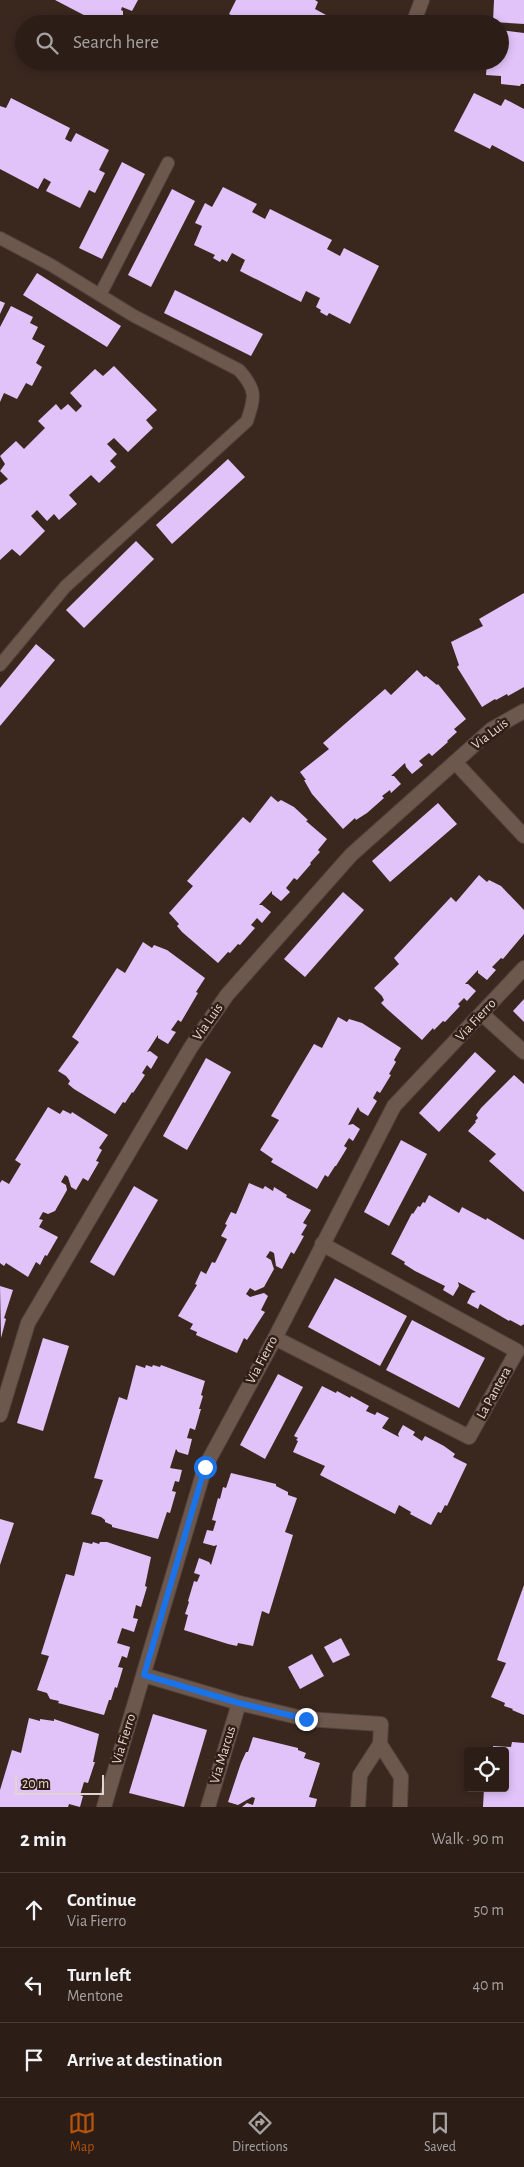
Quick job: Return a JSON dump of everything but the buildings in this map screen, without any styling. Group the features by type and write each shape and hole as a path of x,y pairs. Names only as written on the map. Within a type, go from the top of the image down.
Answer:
{"street":[{"path":"416,15 422,0"},
{"name":"Via Luis","path":"0,1415 28,1323 190,1047 226,995 351,855 492,729 524,711"},
{"path":"455,762 524,836"},
{"name":"Via Fierro","path":"104,1807 205,1467 275,1338 394,1106 524,968"},
{"path":"482,1014 524,1052"},
{"name":"La Pantera","path":"275,1338 469,1437 516,1351 322,1244"},
{"path":"144,1675 239,1703 306,1719 380,1724 380,1744 401,1777 400,1807"},
{"name":"Via Marcus","path":"208,1807 239,1703"},
{"path":"358,1807 360,1775 380,1744"}],"lane":[{"path":"100,295 168,163"},
{"path":"0,238 51,265 134,316 239,370 251,383 254,398 247,421 66,587 0,665"}],"route":[{"path":"205,1467 144,1675 239,1703 306,1719"}]}
